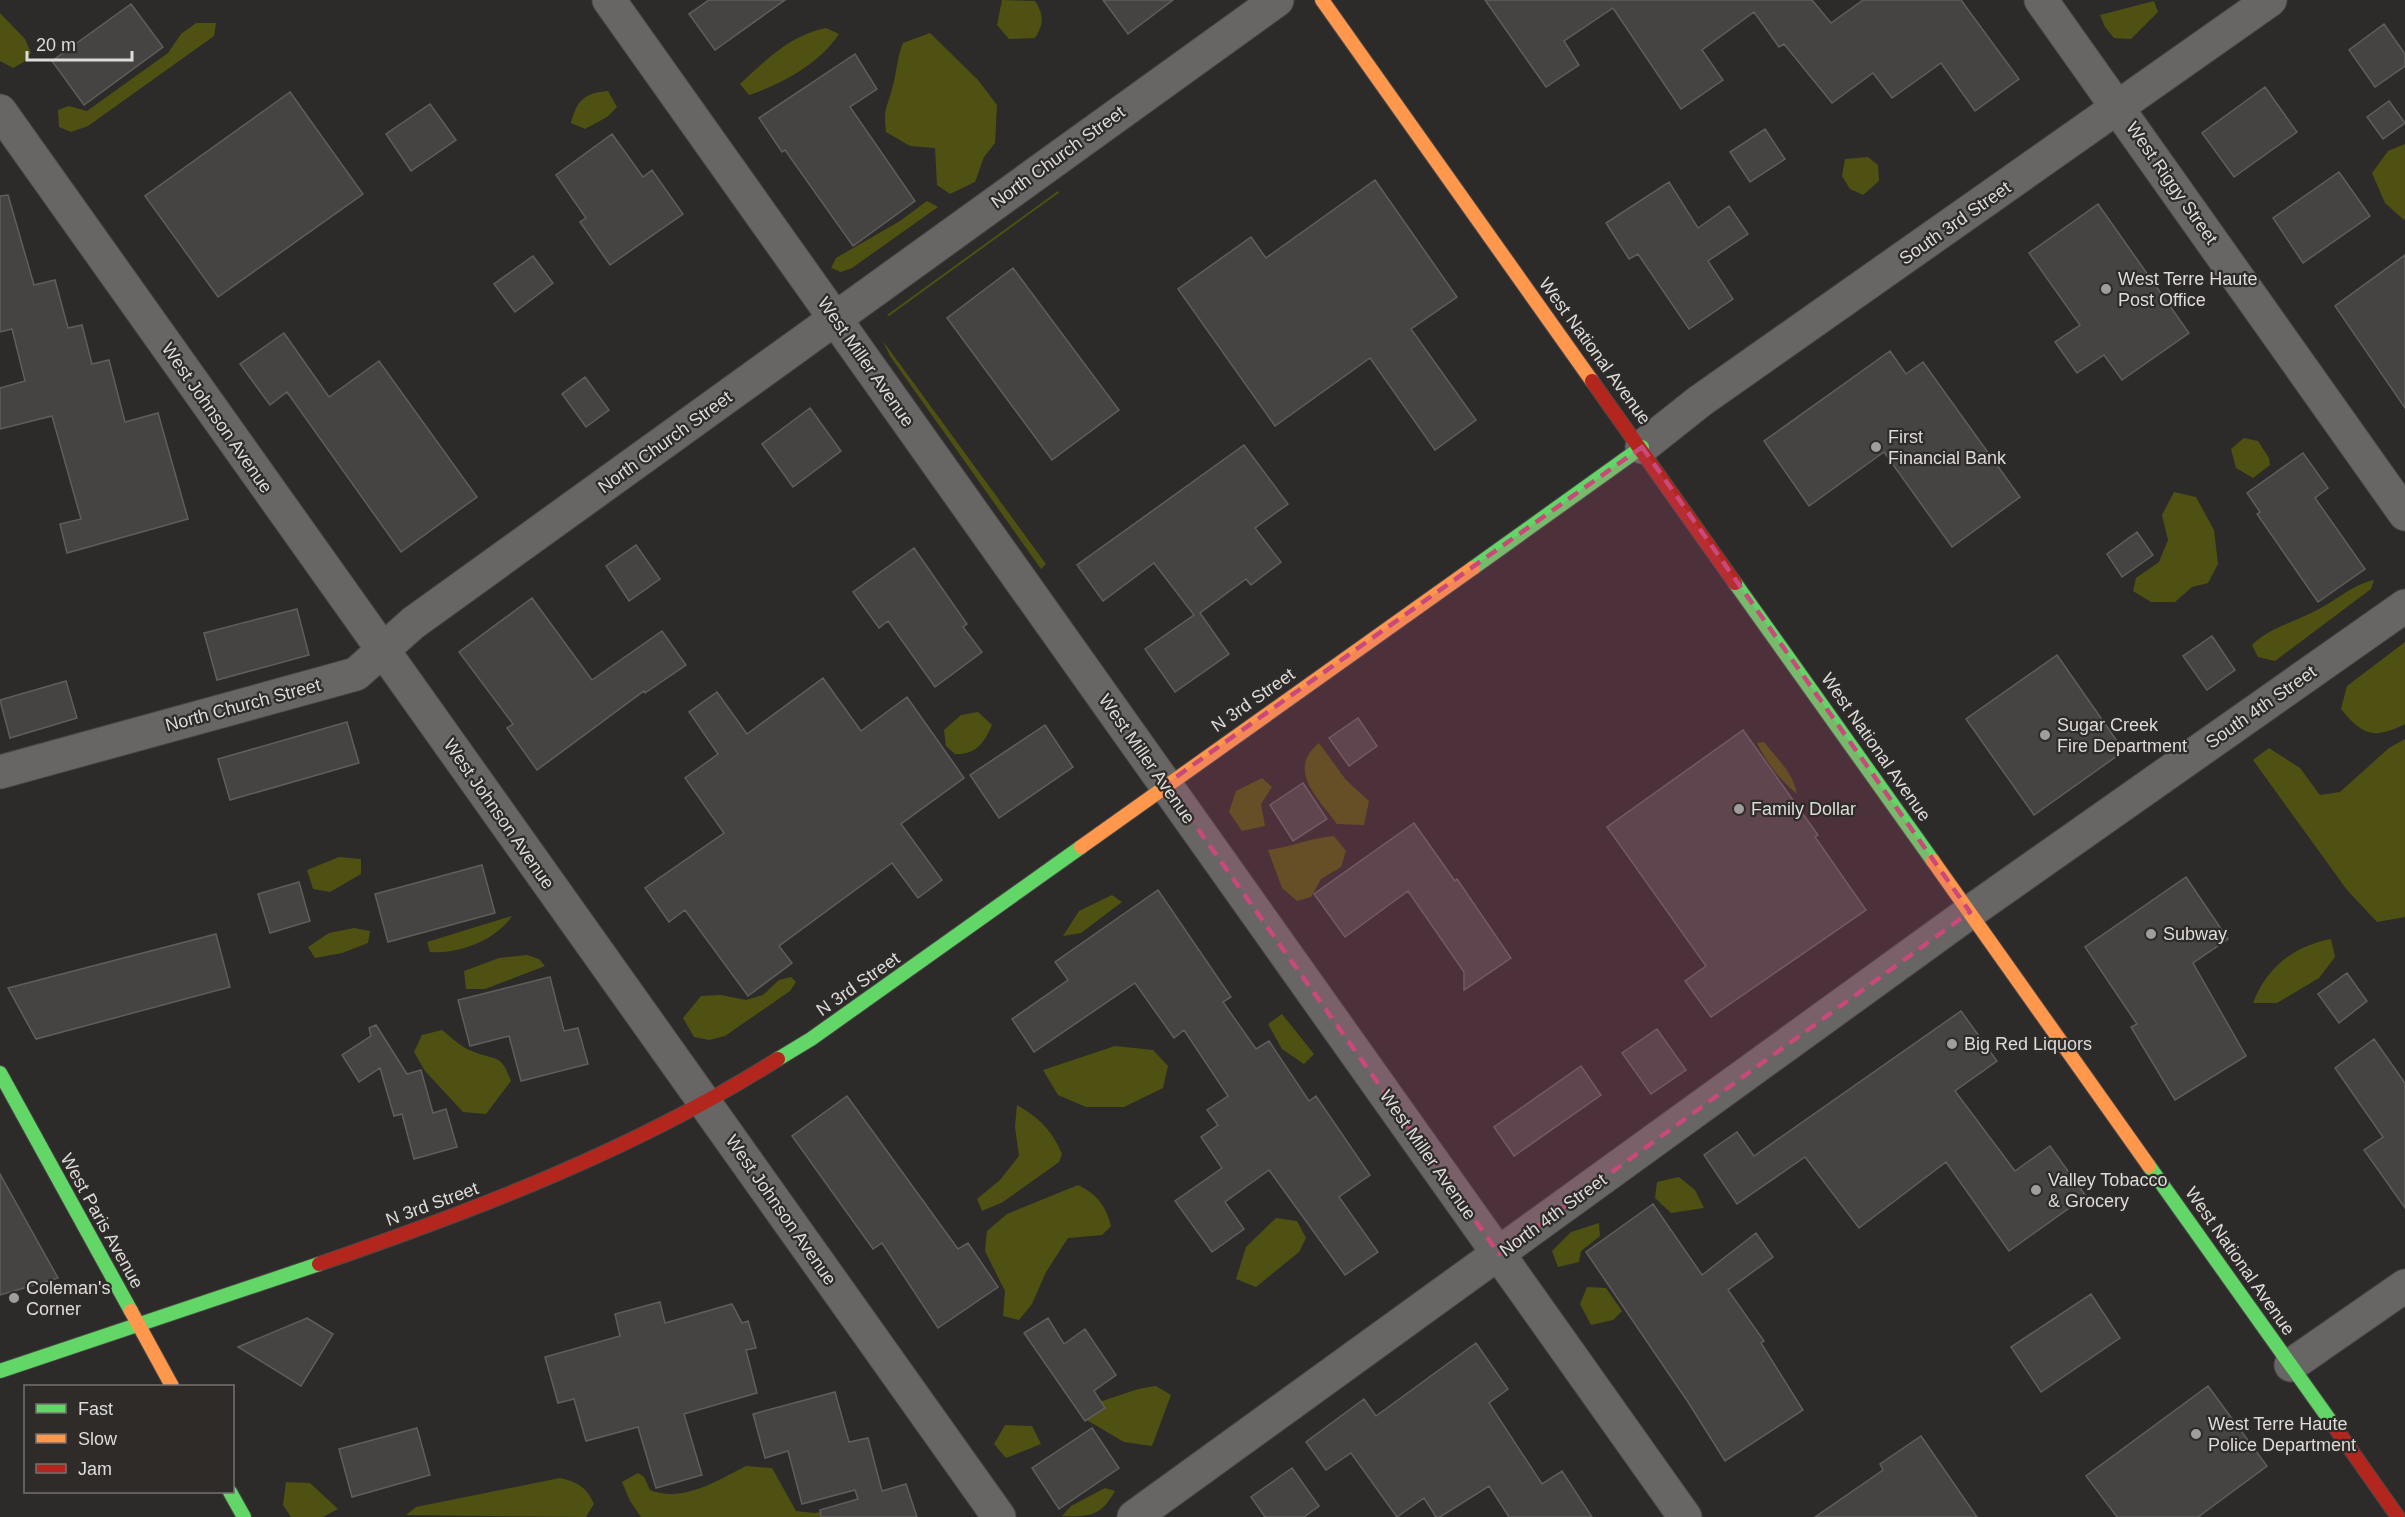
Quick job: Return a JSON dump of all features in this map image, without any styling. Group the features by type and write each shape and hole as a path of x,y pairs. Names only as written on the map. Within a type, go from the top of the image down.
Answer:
{"main road":[{"name":"West National Avenue","path":"1322,0 2398,1517"},
{"name":"N 3rd Street","path":"0,1371 346,1255 516,1192 674,1121 811,1039 1641,447"},
{"name":"West Paris Avenue","path":"0,1074 171,1385"},
{"path":"231,1493 244,1517"}],"street":[{"name":"West Miller Avenue","path":"609,0 1685,1517"},
{"name":"North Church Street","path":"0,772 356,674 413,623 1277,0"},
{"name":"West Riggy Street","path":"2041,0 2405,514"},
{"name":"South 3rd Street","path":"1641,447 1700,401 2270,0"},
{"name":"West Johnson Avenue","path":"0,111 999,1517"},
{"name":"South 4th Street","path":"1970,912 2405,606"},
{"name":"North 4th Street","path":"1134,1517 1970,912"},
{"path":"2291,1365 2405,1286"}],"highlighted area":[{"path":"1642,447 1970,912 1499,1254 1166,784"}],"shaded area":[{"path":"1002,0 1035,1 1042,20 1035,38 1009,39 997,25"},
{"path":"2154,1 2158,12 2131,39 2114,38 2105,27 2100,15"},
{"path":"0,13 25,39 31,53 24,62 13,68 0,61"},
{"path":"196,23 216,23 214,36 88,126 71,132 59,127 58,110 69,106 87,111 168,53 181,34"},
{"path":"826,28 839,34 821,55 799,72 749,95 740,84 790,42 813,31"},
{"path":"930,33 978,80 997,105 995,143 984,157 975,182 950,194 937,185 935,148 910,146 886,132 885,124 903,43"},
{"path":"608,91 617,107 607,117 585,129 571,123 583,99"},
{"path":"2405,144 2404,220 2385,203 2372,173 2388,151"},
{"path":"1868,157 1878,165 1879,181 1863,195 1850,189 1842,176 1845,159"},
{"path":"1058,191 1059,193 889,316 887,315"},
{"path":"927,201 938,207 852,268 841,272 831,268 836,258 900,221"},
{"path":"883,341 1046,564 1041,569 890,356"},
{"path":"2244,438 2258,441 2269,458 2270,465 2253,478 2236,468 2231,449"},
{"path":"2174,492 2196,497 2214,530 2218,564 2208,583 2192,587 2175,602 2151,602 2133,591 2136,578 2159,562 2168,540 2162,515"},
{"path":"2374,580 2371,589 2275,661 2258,657 2252,645 2266,634"},
{"path":"2405,642 2405,724 2377,733 2362,729 2341,709 2347,686"},
{"path":"978,712 992,725 986,737 974,750 955,754 946,746 944,730 961,715"},
{"path":"2405,739 2405,917 2377,922 2347,890 2253,760 2269,748 2300,768 2320,795 2340,792 2389,748"},
{"path":"1764,742 1788,772 1797,794 1779,777 1765,757 1757,743"},
{"path":"1319,743 1346,780 1369,801 1364,825 1337,824 1308,784 1305,763"},
{"path":"1262,778 1272,787 1261,804 1265,826 1242,831 1229,812 1236,791"},
{"path":"1334,836 1346,851 1341,867 1321,879 1311,897 1297,901 1282,888 1268,850"},
{"path":"339,857 361,859 361,874 330,892 313,889 307,870"},
{"path":"1112,895 1122,902 1081,933 1063,936 1079,911"},
{"path":"512,916 496,932 475,944 453,951 430,952 427,942"},
{"path":"354,928 370,931 368,943 342,953 315,958 308,947 329,933"},
{"path":"2331,939 2335,957 2319,978 2277,1003 2253,1003 2266,979 2283,960 2305,947"},
{"path":"527,955 539,959 545,966 485,989 466,989 464,971 499,958"},
{"path":"791,977 796,982 790,991 725,1036 709,1040 694,1037 683,1018 701,996 721,995 746,1000 763,995 779,980"},
{"path":"1282,1014 1314,1054 1304,1064 1282,1049 1268,1024"},
{"path":"442,1030 465,1048 498,1060 504,1066 511,1081 486,1114 463,1112 425,1071 414,1052 422,1035"},
{"path":"1115,1046 1153,1050 1168,1066 1163,1088 1124,1107 1086,1107 1058,1095 1043,1070"},
{"path":"1017,1105 1044,1125 1062,1154 1059,1162 1003,1202 982,1211 977,1199 1000,1180 1019,1156 1015,1127"},
{"path":"1679,1177 1695,1190 1704,1208 1671,1213 1655,1198 1657,1182"},
{"path":"1078,1185 1100,1201 1111,1226 1102,1235 1068,1238 1046,1272 1032,1304 1019,1320 1003,1316 1005,1291 985,1251 987,1231 1007,1214"},
{"path":"1276,1218 1297,1221 1306,1238 1299,1252 1256,1287 1236,1279 1246,1247"},
{"path":"1599,1223 1600,1236 1581,1251 1579,1262 1558,1267 1552,1251 1571,1232"},
{"path":"1587,1287 1606,1288 1622,1311 1613,1320 1591,1325 1580,1304"},
{"path":"1156,1386 1171,1395 1152,1446 1124,1442 1085,1419 1087,1405"},
{"path":"1005,1425 1032,1426 1041,1444 1006,1458 994,1444"},
{"path":"746,1466 772,1468 796,1511 814,1513 841,1509 852,1517 641,1517 630,1501 622,1482 638,1473 644,1477 650,1490 674,1494 699,1488"},
{"path":"560,1478 572,1481 588,1493 594,1504 586,1517 406,1515 416,1507"},
{"path":"286,1482 310,1483 338,1509 323,1517 291,1517 283,1505"},
{"path":"1105,1488 1115,1491 1105,1506 1099,1510 1087,1515 1062,1516 1071,1506"}],"building":[{"path":"709,0 785,0 715,50 689,14"},
{"path":"1103,0 1173,0 1128,34"},
{"path":"1485,0 1812,0 1831,23 1863,0 1961,0 2019,79 1975,111 1941,63 1892,98 1873,73 1832,103 1784,44 1779,47 1754,12 1702,50 1723,80 1681,109 1613,8 1564,41 1579,65 1546,87"},
{"path":"131,4 163,47 84,105 52,61"},
{"path":"2384,24 2405,54 2405,66 2375,87 2349,50"},
{"path":"855,54 877,89 850,107 915,201 853,246 785,150 782,152 759,118"},
{"path":"2265,87 2297,132 2234,177 2202,133"},
{"path":"290,92 363,194 218,297 145,196"},
{"path":"2389,101 2405,123 2383,139 2367,117"},
{"path":"430,104 456,140 411,171 386,134"},
{"path":"1765,129 1785,159 1750,182 1730,152"},
{"path":"612,134 643,177 652,170 683,214 610,265 580,222 586,218 556,175"},
{"path":"2339,172 2370,216 2303,263 2273,218"},
{"path":"1375,180 1457,297 1411,329 1476,420 1435,450 1370,358 1275,426 1178,289 1251,237 1266,258"},
{"path":"1669,182 1698,228 1729,206 1748,234 1708,261 1733,299 1689,329 1638,254 1629,259 1606,223"},
{"path":"8,195 34,285 55,280 68,328 82,325 92,364 109,360 125,422 158,413 188,519 67,553 60,524 81,519 52,416 0,429 0,388 25,381 12,329 0,332 0,196"},
{"name":"West Terre Haute Post Office","path":"2098,204 2189,333 2122,380 2104,355 2077,373 2055,342 2080,325 2029,253"},
{"path":"2405,255 2405,408 2335,306"},
{"path":"533,256 553,283 515,312 494,284"},
{"path":"1013,268 1119,410 1052,460 947,318"},
{"path":"284,333 329,397 379,361 477,497 401,552 287,392 270,405 240,364"},
{"name":"First Financial Bank","path":"1890,351 1906,374 1923,362 2020,497 1952,547 1884,452 1809,506 1764,441"},
{"path":"585,377 609,410 586,427 562,394"},
{"path":"810,408 841,451 793,487 762,444"},
{"path":"1244,445 1288,504 1255,528 1281,562 1251,585 1246,579 1200,613 1229,654 1175,692 1145,649 1194,615 1154,563 1103,601 1077,565"},
{"path":"2303,453 2328,488 2315,498 2365,569 2318,602 2257,514 2260,512 2247,493"},
{"path":"2137,532 2153,555 2122,577 2107,554"},
{"path":"636,545 660,579 629,601 606,566"},
{"path":"914,548 967,624 963,627 982,652 935,687 888,621 879,628 853,592"},
{"path":"532,598 592,680 662,631 686,665 645,693 644,691 537,770 507,728 513,724 459,652"},
{"path":"297,609 309,655 217,680 204,633"},
{"path":"2212,636 2235,670 2207,690 2183,656"},
{"name":"Sugar Creek Fire Department","path":"2057,655 2124,751 2034,815 1966,719"},
{"path":"823,678 861,731 907,697 964,778 901,824 942,880 918,898 892,863 779,946 792,963 748,996 685,910 669,922 645,888 724,833 685,778 718,754 689,712 717,692 747,734"},
{"path":"66,681 77,718 10,738 0,700"},
{"path":"1358,718 1377,746 1349,766 1329,738"},
{"path":"347,722 359,763 230,800 218,759"},
{"path":"1045,725 1073,767 999,818 970,775"},
{"path":"1743,730 1818,835 1815,837 1866,910 1711,1017 1685,981 1706,966 1607,827"},
{"path":"1303,783 1327,819 1293,841 1270,805"},
{"path":"1414,823 1455,881 1457,879 1511,958 1464,990 1464,972 1408,891 1345,937 1314,894"},
{"path":"482,865 495,913 388,942 375,894"},
{"path":"2186,877 2228,939 2193,963 2246,1056 2175,1100 2131,1027 2137,1024 2085,947"},
{"path":"299,882 310,921 270,933 258,894"},
{"path":"1158,890 1231,997 1223,1002 1256,1049 1269,1041 1309,1101 1316,1096 1370,1175 1339,1197 1378,1252 1345,1275 1269,1170 1225,1202 1244,1229 1212,1252 1175,1201 1222,1168 1201,1137 1218,1125 1207,1110 1228,1096 1184,1030 1174,1038 1135,983 1034,1052 1012,1019 1068,980 1055,962"},
{"path":"216,934 230,987 36,1039 8,988"},
{"path":"2347,973 2367,1001 2339,1023 2318,994"},
{"path":"550,977 564,1031 578,1028 588,1064 521,1081 509,1036 470,1046 458,1000"},
{"path":"1961,1011 1997,1061 1955,1091 2015,1171 2050,1146 2086,1196 2009,1251 1946,1162 1859,1228 1805,1157 1737,1204 1704,1155 1737,1132 1754,1156"},
{"path":"376,1025 407,1074 421,1070 433,1113 446,1109 457,1147 414,1159 402,1114 394,1116 380,1068 359,1082 342,1055 371,1036 369,1028"},
{"path":"1657,1029 1686,1070 1651,1094 1622,1053"},
{"path":"2374,1039 2405,1083 2405,1208 2364,1150 2383,1137 2335,1068"},
{"path":"1581,1066 1601,1095 1514,1156 1494,1127"},
{"path":"847,1096 958,1249 968,1243 998,1287 938,1328 882,1243 873,1249 792,1136"},
{"path":"0,1174 58,1278 0,1295"},
{"path":"1653,1204 1702,1275 1756,1233 1773,1257 1728,1290 1764,1341 1761,1343 1803,1410 1725,1461 1688,1402 1586,1252"},
{"path":"2091,1294 2120,1338 2041,1392 2011,1347"},
{"path":"660,1302 665,1323 732,1304 742,1323 748,1321 756,1348 746,1350 757,1393 684,1414 702,1475 656,1488 638,1427 586,1441 574,1399 558,1403 545,1357 620,1336 615,1314"},
{"path":"307,1318 333,1334 301,1386 238,1347"},
{"path":"1048,1318 1064,1344 1085,1329 1116,1375 1094,1391 1105,1408 1085,1421 1024,1333"},
{"path":"1476,1343 1508,1389 1489,1403 1542,1484 1562,1471 1592,1517 1509,1517 1489,1486 1440,1517 1436,1517 1424,1498 1397,1517 1351,1453 1326,1470 1306,1442 1364,1399 1376,1416"},
{"path":"2208,1386 2267,1466 2198,1517 2117,1517 2086,1476"},
{"path":"835,1392 849,1442 868,1438 882,1491 906,1484 917,1517 821,1517 820,1510 858,1499 855,1490 802,1504 788,1451 765,1458 753,1414"},
{"path":"417,1428 430,1475 352,1497 339,1449"},
{"path":"1092,1428 1119,1468 1059,1509 1032,1468"},
{"path":"1921,1436 1977,1517 1815,1517 1883,1470 1880,1464"},
{"path":"1292,1468 1319,1506 1304,1517 1265,1517 1251,1497"}],"traffic: fast":[{"path":"1473,568 1642,447"},
{"path":"1735,583 1933,861"},
{"path":"778,1059 811,1039 1081,847"},
{"path":"0,1073 131,1311"},
{"path":"2149,1166 2334,1426"},
{"path":"0,1371 319,1264"},
{"path":"231,1493 244,1517"}],"traffic: slow":[{"path":"1322,0 1592,381"},
{"path":"1081,847 1473,568"},
{"path":"1933,861 2149,1166"},
{"path":"131,1311 171,1385"}],"traffic: jam":[{"path":"1592,381 1735,583"},
{"path":"319,1264 497,1199 555,1175 669,1121 778,1059"},
{"path":"2334,1426 2398,1517"}],"place":[{"name":"West Terre Haute Post Office","path":"2106,289"},
{"name":"First Financial Bank","path":"1876,447"},
{"name":"Sugar Creek Fire Department","path":"2045,735"},
{"name":"Family Dollar","path":"1739,809"},
{"name":"Subway","path":"2151,934"},
{"name":"Big Red Liquors","path":"1952,1044"},
{"name":"Valley Tobacco & Grocery","path":"2036,1190"},
{"name":"Coleman's Corner","path":"14,1298"},
{"name":"West Terre Haute Police Department","path":"2196,1434"}]}
